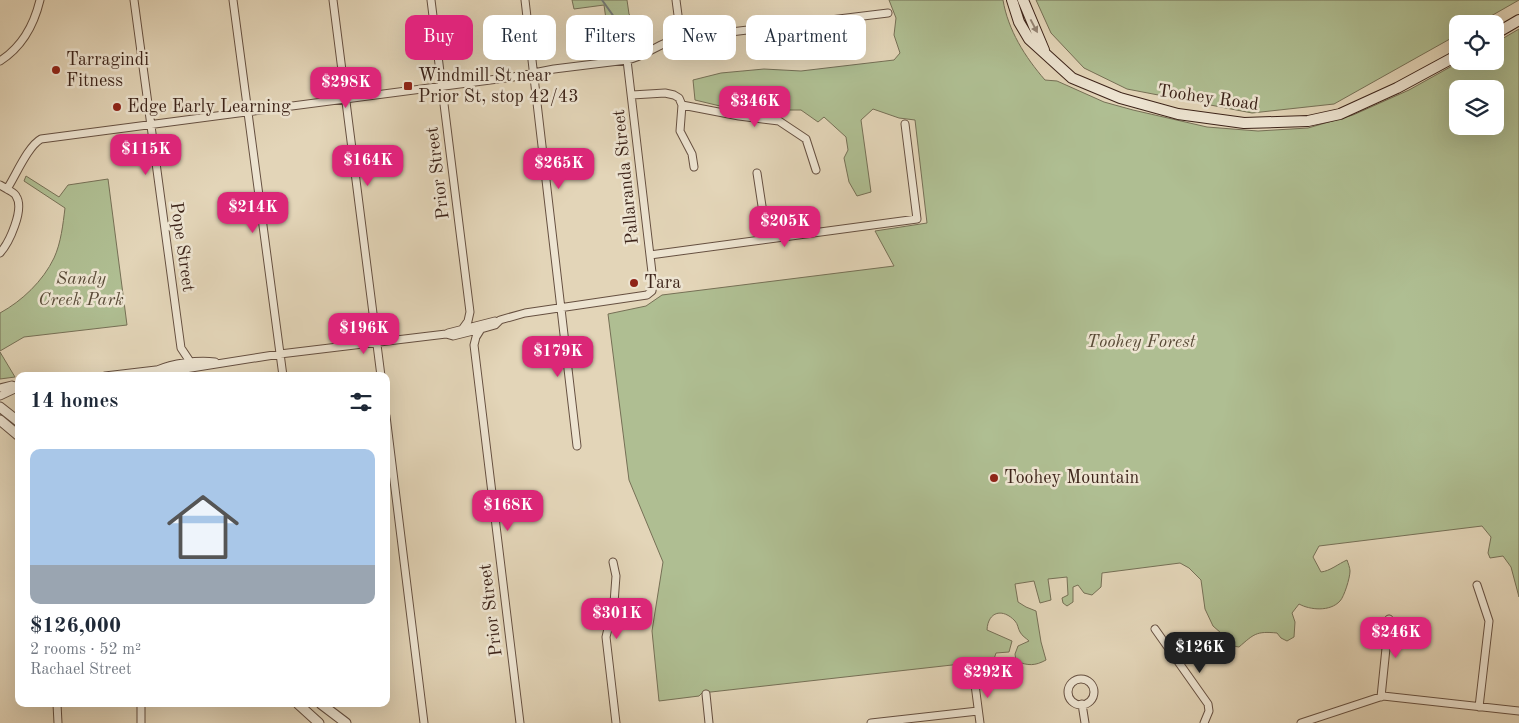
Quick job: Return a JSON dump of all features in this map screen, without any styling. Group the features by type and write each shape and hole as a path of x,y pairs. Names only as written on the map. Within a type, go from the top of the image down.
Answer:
{"main road":[{"name":"Toohey Road","path":"1012,0 1019,22 1029,39 1072,78 1120,98 1178,114 1244,123 1308,121 1340,114 1397,88 1449,60"},
{"name":"Toohey Road","path":"1023,0 1044,51"},
{"path":"1504,29 1519,20"}],"street":[{"path":"0,62 16,48 29,32 36,17 40,0"},
{"name":"Pope Street","path":"134,0 180,348 191,366"},
{"path":"233,0 282,372"},
{"path":"333,0 381,372"},
{"name":"Prior Street","path":"431,0 470,312"},
{"path":"525,0 578,446"},
{"path":"676,0 678,15"},
{"path":"736,31 888,13"},
{"path":"0,253 12,232 18,215 16,195 3,187 36,142 41,139 628,60"},
{"name":"Pallaranda Street","path":"561,308 644,296 652,291 653,281 628,60"},
{"path":"632,95 671,94 679,98 682,105 680,132 692,154 694,167"},
{"path":"682,105 779,121 806,139 816,170"},
{"path":"650,255 917,219 905,124"},
{"path":"757,173 767,240"},
{"path":"139,372 156,370 164,366 174,368 191,366 205,361 217,363 446,334 453,336 463,331 495,325 500,320 525,313 561,308"},
{"path":"470,312 480,327"},
{"path":"463,331 470,312"},
{"path":"474,345 480,327"},
{"path":"463,331 474,345"},
{"name":"Prior Street","path":"474,345 520,723"},
{"name":"Pope Street","path":"174,368 180,348"},
{"path":"189,372 191,366"},
{"path":"174,368 178,372"},
{"path":"0,388 15,386"},
{"path":"0,396 15,389"},
{"path":"0,407 15,419"},
{"path":"0,420 15,433"},
{"path":"390,448 424,723"},
{"path":"613,562 616,576 614,603 606,637 616,723"},
{"path":"1476,585 1489,621 1480,707"},
{"path":"1381,697 1388,619"},
{"path":"1155,629 1208,704 1209,711 1204,723"},
{"path":"974,677 980,723"},
{"path":"706,694 710,723"},
{"path":"1301,723 1381,697 1519,711"},
{"path":"1082,704 1085,723"},
{"path":"57,707 58,723"},
{"path":"141,707 141,723"},
{"path":"301,707 318,723"},
{"path":"325,707 346,723"},
{"path":"870,723 978,711"}],"green space":[{"path":"572,0 627,0 630,15 605,15 604,5 574,9"},
{"name":"Toohey Forest","path":"889,0 1003,0 1005,11 1018,43 1045,80 1057,81 1104,102 1133,110 1207,127 1258,131 1308,128 1353,115 1409,90 1449,68 1449,70 1504,70 1504,38 1519,29 1519,597 1511,567 1503,556 1490,558 1488,553 1491,537 1482,526 1319,546 1313,557 1321,572 1347,560 1350,571 1343,596 1336,605 1326,608 1314,609 1299,604 1292,613 1295,622 1294,637 1287,641 1277,633 1260,633 1252,636 1239,647 1227,645 1222,640 1221,633 1213,626 1205,609 1201,580 1189,568 1180,563 1102,573 1101,587 1092,595 1084,593 1078,585 1073,587 1073,602 1067,606 1063,603 1062,598 1068,595 1067,577 1048,579 1051,600 1040,603 1034,581 1015,584 1018,602 1036,611 1046,660 1035,664 1024,664 1016,661 1015,654 1018,646 1029,641 1021,633 1016,622 1006,614 1001,613 993,615 987,630 1012,641 1009,652 996,653 992,665 981,669 962,672 961,664 702,693 699,696 659,701 652,631 663,562 629,480 608,314 646,306 662,295 894,266 875,231 927,223 915,120 899,118 873,109 861,120 871,192 857,196 849,182 844,158 848,150 846,137 824,117 818,122 801,110 785,110 765,101 743,99 720,106 695,100 693,80 721,73 764,69 801,71 894,60 900,53 894,35 896,18"},
{"path":"1036,0 1519,0 1493,15 1449,15 1449,39 1334,104 1252,113 1127,89 1084,68 1051,33"},
{"name":"Sandy Creek Park","path":"26,176 59,197 68,185 108,179 127,325 24,337 0,351 0,313 16,303 44,275 54,258 60,240 65,208 24,181"},
{"path":"0,352 15,377 0,379"}],"waterway":[{"path":"602,0 613,15"}],"place":[{"name":"Tarragindi Fitness","path":"56,70"},
{"name":"Windmill St near Prior St, stop 42/43","path":"408,86"},
{"name":"Edge Early Learning","path":"117,107"},
{"name":"Tara","path":"634,283"},
{"name":"Toohey Mountain","path":"994,478"}]}
